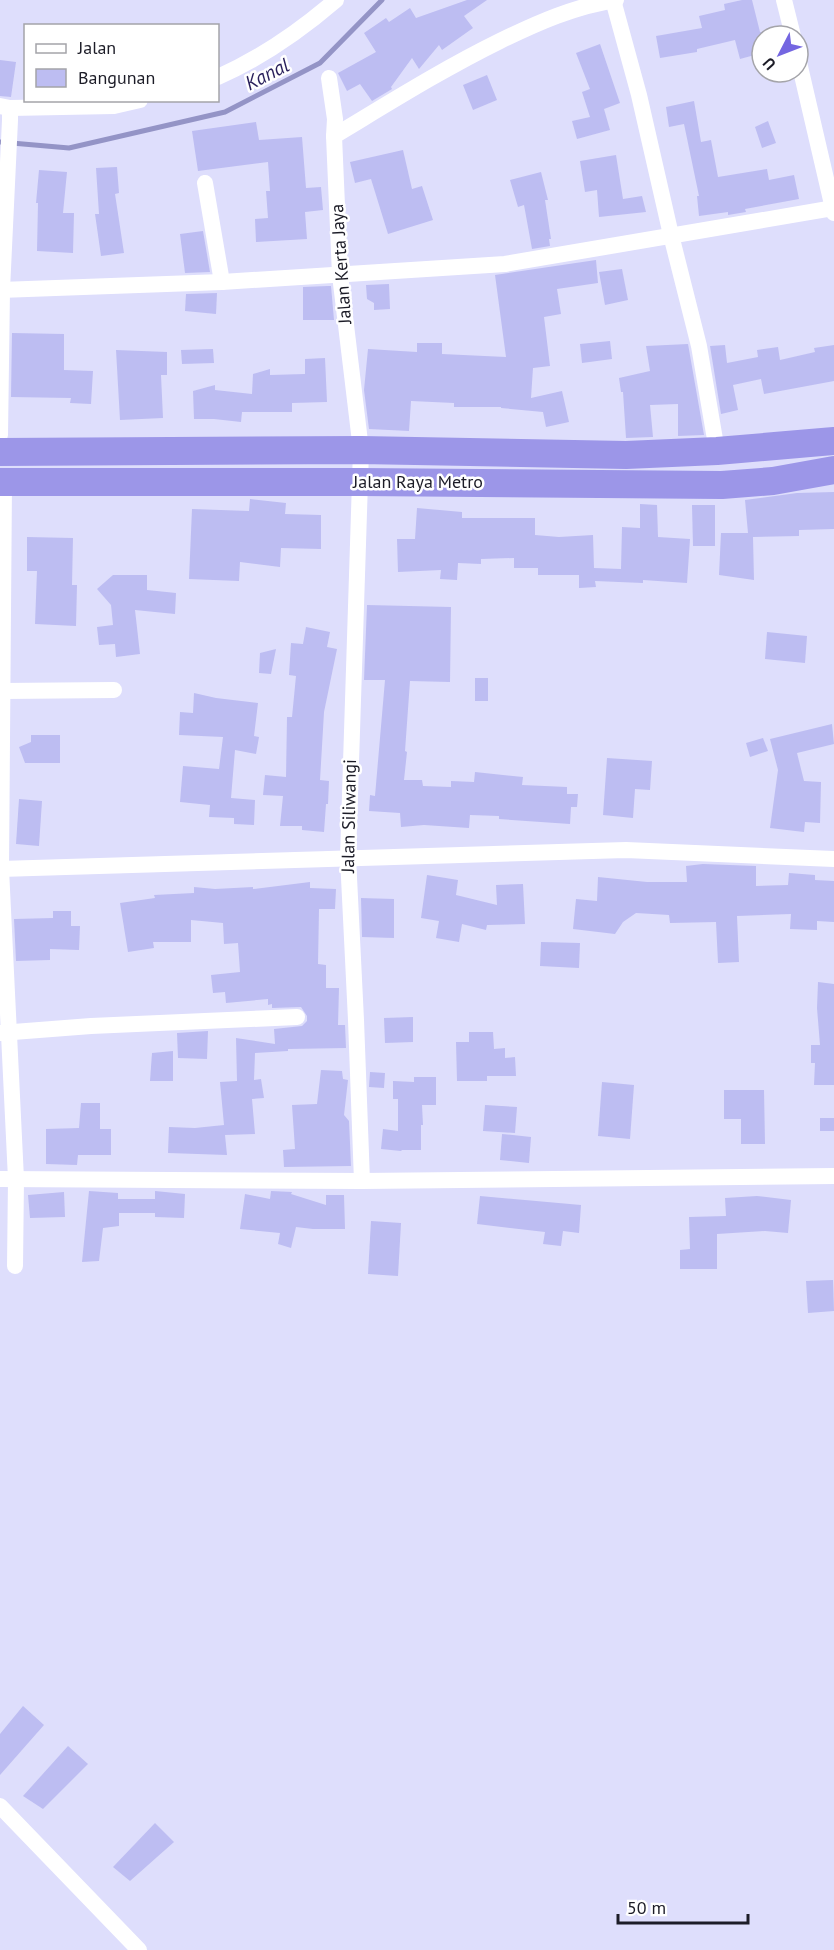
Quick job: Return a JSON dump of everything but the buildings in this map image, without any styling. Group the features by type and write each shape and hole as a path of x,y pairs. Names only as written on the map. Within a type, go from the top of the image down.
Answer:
{"highway":[{"path":"0,452 360,450 626,455 717,452 834,441"},
{"name":"Jalan Raya Metro","path":"2,482 722,485 773,481 834,470"}],"street":[{"path":"219,77 250,62 313,20 336,0"},
{"path":"334,136 454,64 539,22 615,0 670,235 699,346 717,452"},
{"path":"784,0 790,24"},
{"name":"Jalan Kerta Jaya","path":"328,78 335,118 340,275 360,450"},
{"path":"1,290 222,282 505,264 670,235 834,210 804,84"},
{"path":"0,435 1,290 10,160 7,111 114,106 131,102"},
{"path":"205,183 222,282"},
{"name":"Jalan Siliwangi","path":"360,450 348,857 357,1020 362,1181"},
{"path":"2,482 1,869 8,1179 15,1266"},
{"path":"3,691 114,690"},
{"path":"1,869 626,850 834,859"},
{"path":"4,1033 91,1026 297,1017"},
{"path":"8,1179 362,1181 834,1176"},
{"path":"0,1806 139,1950"}],"waterway":[{"name":"Kanal","path":"0,142 69,148 225,112 320,63 382,0"}]}
